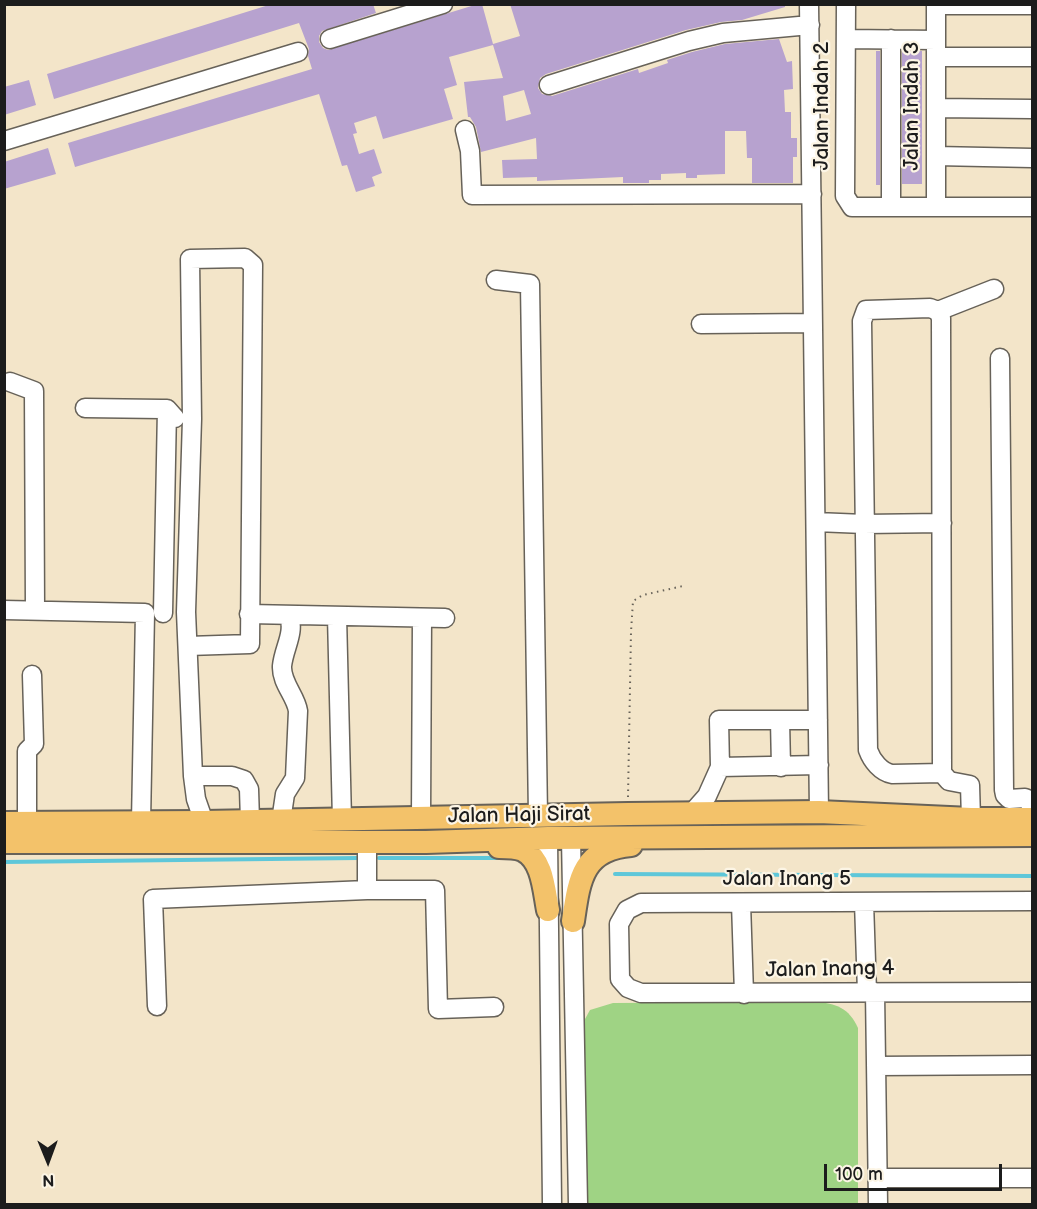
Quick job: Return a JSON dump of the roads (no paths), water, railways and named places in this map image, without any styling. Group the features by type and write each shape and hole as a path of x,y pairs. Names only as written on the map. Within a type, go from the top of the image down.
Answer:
{"main road":[{"name":"Jalan Haji Sirat","path":"10,828 141,822 692,813 819,812 971,819 1032,818"},
{"path":"342,820 395,824 546,824 559,834 570,824 613,822 628,814"},
{"path":"204,822 219,834 293,834 334,842"},
{"name":"Jalan Haji Sirat","path":"10,828 133,835 177,841 426,842 559,834 1032,835"},
{"path":"573,921 578,885 588,865 599,854 616,846 815,842 873,836"},
{"path":"426,842 522,849 531,856 541,873 548,910"}],"street":[{"path":"330,39 443,4"},
{"path":"809,4 819,812"},
{"name":"Jalan Indah 2","path":"846,4 845,196 852,207 891,207"},
{"path":"936,5 1032,5"},
{"name":"Jalan Indah 3","path":"936,5 936,207"},
{"path":"549,85 689,41 723,33 810,25"},
{"path":"846,39 891,39 936,48 1032,57"},
{"path":"891,39 891,207 1032,207"},
{"path":"4,141 298,52"},
{"path":"936,108 1032,109"},
{"path":"465,130 470,151 472,195 812,194"},
{"path":"936,156 1032,158"},
{"path":"188,646 250,644 253,265 245,258 190,259 192,419 186,612 193,776 196,799 204,822"},
{"path":"496,280 530,284 538,816"},
{"path":"942,773 885,773 870,756 868,750 862,321 866,310 930,308 938,311 994,289"},
{"path":"938,311 941,318 942,773 949,781 970,785 971,819"},
{"path":"701,324 813,323"},
{"path":"1000,358 1004,790 1008,799 1030,800 1032,818"},
{"path":"10,382 34,391 35,610"},
{"path":"85,408 167,409 176,418 192,419"},
{"path":"163,613 167,409"},
{"path":"816,522 942,523"},
{"path":"4,610 186,612"},
{"path":"141,822 145,613"},
{"path":"249,614 446,618"},
{"path":"281,821 285,794 295,778 298,711 297,703 283,677 282,667 292,633 289,615"},
{"path":"337,616 342,820"},
{"path":"421,818 422,618"},
{"path":"10,828 27,751 34,744 32,675"},
{"path":"692,813 707,796 720,767 719,720 818,720"},
{"path":"780,720 781,767"},
{"path":"720,767 819,765"},
{"path":"193,776 232,776 244,780 249,789 250,821"},
{"path":"552,1204 548,910 559,834"},
{"path":"559,834 573,921 579,1204"},
{"path":"367,842 368,890"},
{"path":"157,1006 153,899 368,890 435,890 438,1009 494,1007"},
{"name":"Jalan Inang 5","path":"628,988 620,979 619,924 627,910 640,903 1032,901"},
{"path":"864,902 876,1066 878,1204"},
{"path":"741,903 744,994"},
{"name":"Jalan Inang 4","path":"628,988 641,993 1032,992"},
{"path":"876,1066 1032,1065"},
{"path":"878,1178 1032,1178"}],"waterway":[{"path":"4,862 358,858"},
{"path":"379,858 501,858"},
{"path":"615,874 1032,876"}]}
